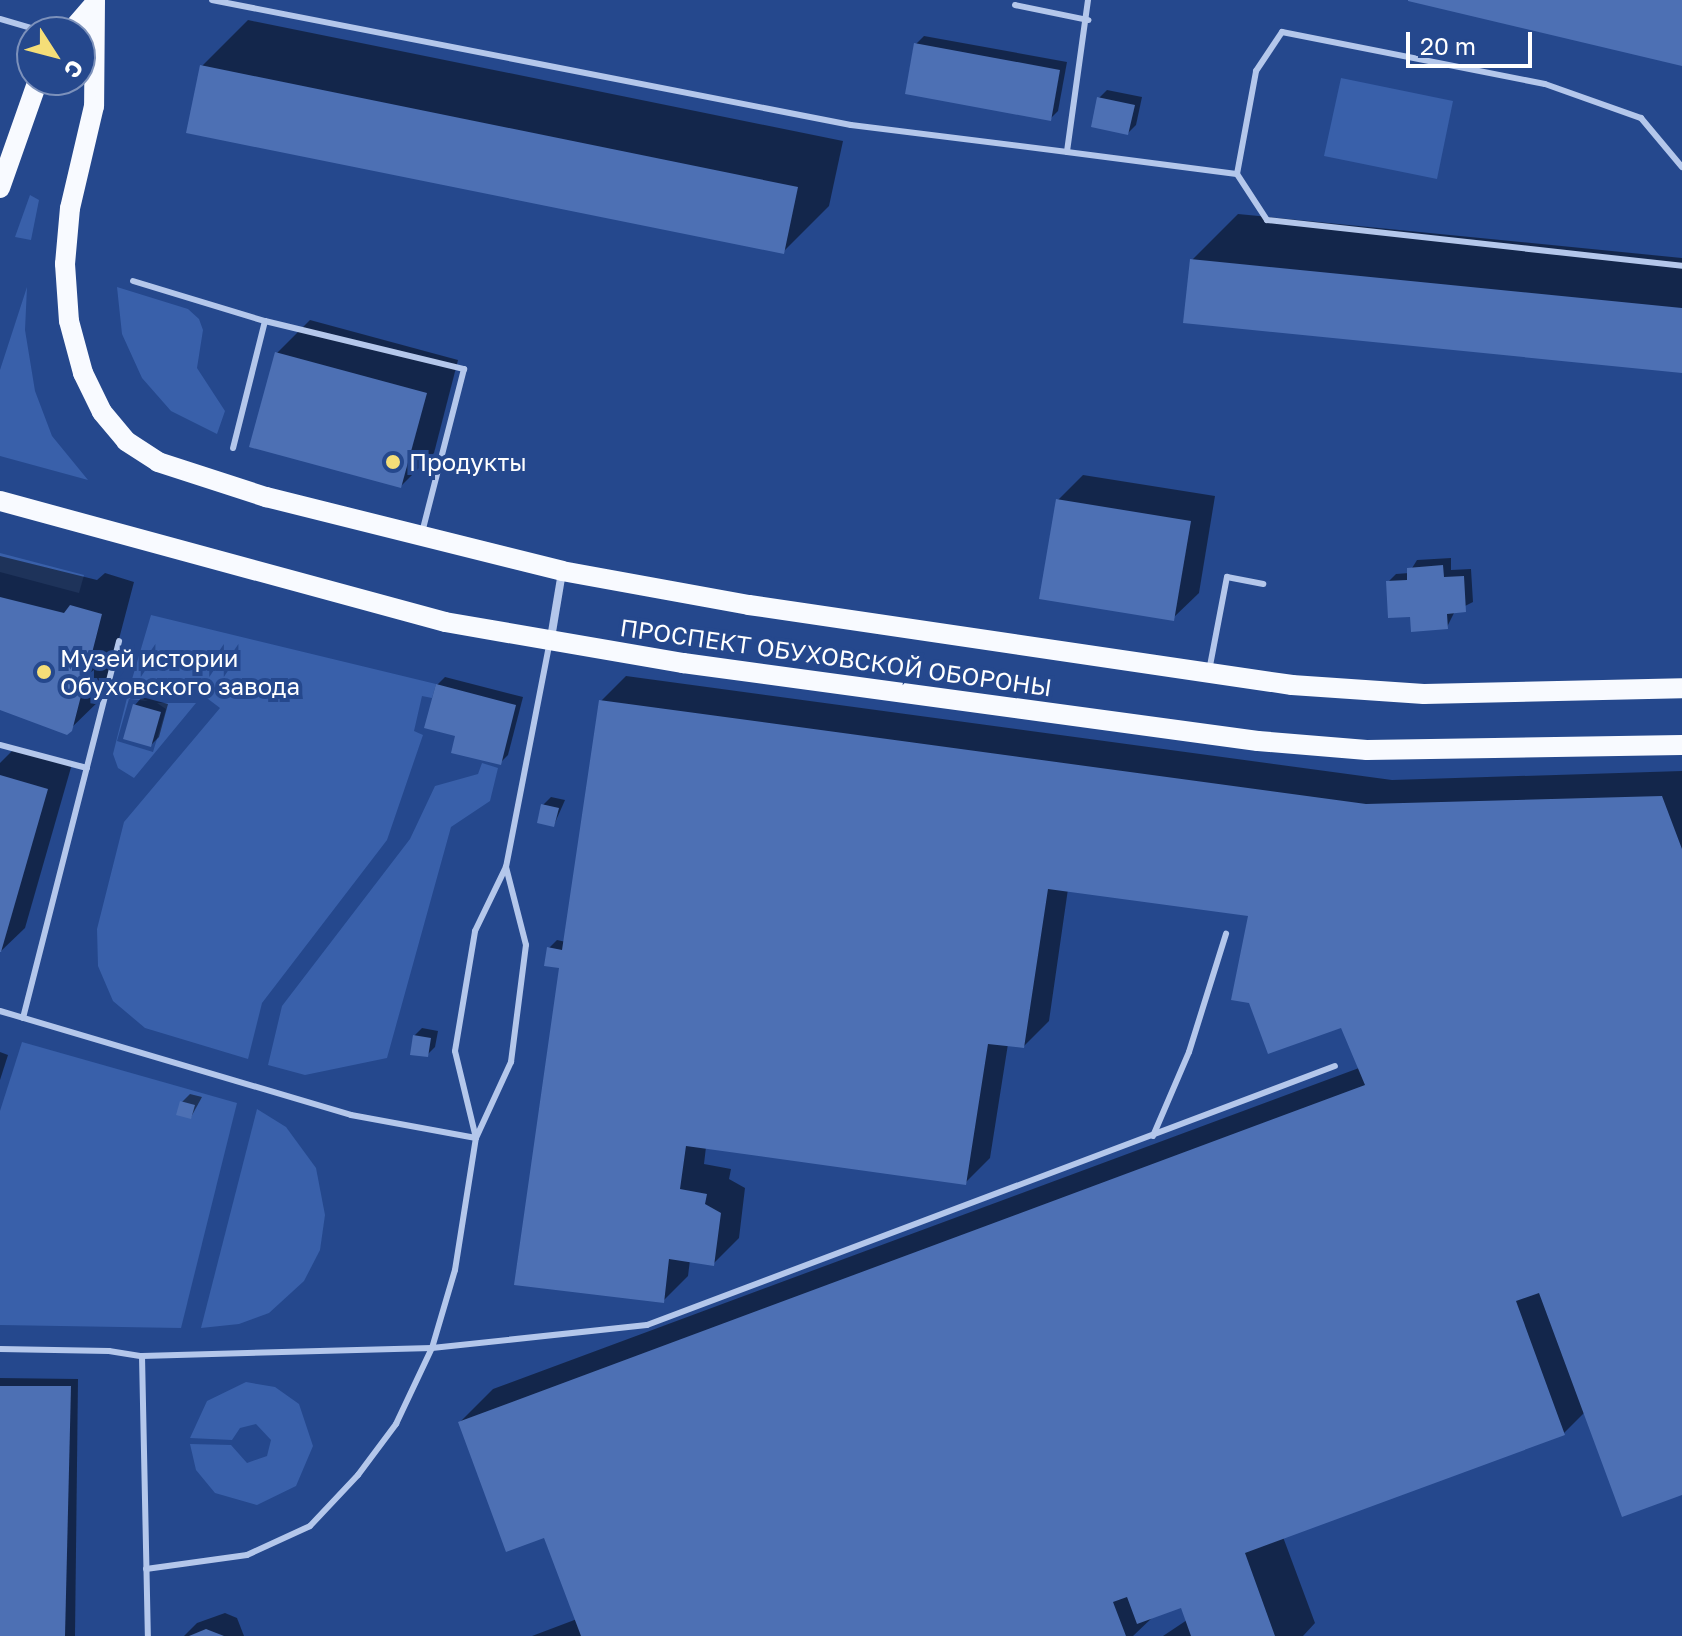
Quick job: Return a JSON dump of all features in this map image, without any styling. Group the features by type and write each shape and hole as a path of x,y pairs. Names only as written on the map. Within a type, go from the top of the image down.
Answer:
{"main road":[{"name":"ПРОСПЕКТ ОБУХОВСКОЙ ОБОРОНЫ","path":"94,2 94,106 70,208 65,264 69,321 83,373 102,412 126,441 158,462 198,478 421,537 562,571 749,605 1292,685 1424,694 1682,688"},
{"path":"0,188 32,96"},
{"name":"ПРОСПЕКТ ОБУХОВСКОЙ ОБОРОНЫ","path":"0,501 445,622 550,643 1258,741 1444,753 1682,745"}],"street":[{"path":"550,643 562,571"}],"lane":[{"path":"212,0 851,125 1237,174"},
{"path":"1067,152 1088,20 1088,0"},
{"path":"1015,5 1088,20"},
{"path":"1682,167 1641,118 1545,84 1282,32 1256,71 1237,174 1267,220 1682,266"},
{"path":"133,281 265,321 464,369 421,537"},
{"path":"233,448 265,321"},
{"path":"1209,672 1227,577 1263,584"},
{"path":"23,1018 119,641"},
{"path":"476,1138 455,1051 475,931 506,867 550,643"},
{"path":"0,745 87,768"},
{"path":"146,1569 247,1555 310,1526 358,1475 396,1424 432,1348 455,1270 476,1138 511,1062 526,945 506,867"},
{"path":"1153,1136 1189,1052 1226,934"},
{"path":"0,1011 351,1115 476,1138"},
{"path":"0,1349 109,1351 142,1356 432,1348 647,1325 1335,1066"},
{"path":"142,1356 148,1636"}],"shaded area":[{"path":"1341,78 1453,101 1437,179 1324,156"},
{"path":"30,195 39,200 31,240 15,237"},
{"path":"27,287 25,330 35,391 52,436 88,480 0,456 0,370"},
{"path":"117,287 188,309 199,319 203,330 197,368 225,411 217,434 171,411 142,378 122,334"},
{"path":"0,553 84,575 79,593 0,572"},
{"path":"151,615 436,684 432,698 422,696 414,731 423,735 387,840 262,1003 248,1059 145,1028 113,1001 98,966 97,929 124,822 220,708 191,686 186,694 130,686"},
{"path":"128,694 148,701 129,699 117,741 153,752 166,709 157,703 196,703 134,778 118,768 113,754"},
{"path":"482,763 498,768 490,801 451,827 387,1058 305,1075 268,1065 282,1006 410,839 435,786 478,774"},
{"path":"22,1042 237,1103 181,1328 0,1325 0,1111"},
{"path":"257,1109 286,1127 316,1168 325,1215 320,1250 304,1281 269,1313 239,1324 201,1328"},
{"path":"246,1382 275,1387 299,1404 313,1446 296,1486 257,1505 215,1493 196,1470 190,1444 231,1445 247,1463 267,1456 271,1440 256,1424 240,1428 232,1440 190,1438 207,1401"}],"building":[{"path":"1682,0 1682,66 1408,1"},
{"path":"914,43 1060,70 1051,121 905,94"},
{"path":"200,65 798,187 784,254 186,133"},
{"path":"1097,97 1135,105 1128,135 1091,127"},
{"path":"1190,259 1682,308 1682,373 1183,323"},
{"path":"275,352 427,393 401,488 249,447"},
{"path":"1056,499 1191,521 1174,621 1039,599"},
{"path":"1443,565 1444,577 1464,576 1466,612 1447,614 1448,629 1411,632 1410,617 1388,618 1386,581 1407,580 1407,568"},
{"name":"Музей истории Обуховского завода","path":"0,597 64,613 70,605 102,614 72,731 67,735 0,710"},
{"path":"436,684 516,705 501,765 451,753 455,736 424,728"},
{"path":"599,700 1366,804 1662,796 1682,849 1682,1495 1622,1517 1539,1293 1516,1301 1565,1435 1245,1553 1275,1636 1191,1636 1181,1608 1137,1624 1127,1597 1113,1602 1126,1636 581,1636 544,1538 506,1552 458,1422 1365,1085 1341,1028 1268,1054 1249,1003 1231,1000 1248,916 1048,889 1024,1048 988,1044 966,1185 686,1146 680,1189 707,1194 705,1204 721,1213 714,1266 669,1259 664,1303 514,1285 559,968 544,966 547,947 562,950"},
{"path":"133,704 161,712 151,747 123,739"},
{"path":"0,775 48,789 1,952 0,952"},
{"path":"541,804 559,808 554,827 537,823"},
{"path":"413,1035 431,1038 428,1057 410,1055"},
{"path":"180,1101 195,1105 191,1119 176,1115"},
{"path":"0,1386 71,1386 65,1636 0,1636"},
{"path":"206,1629 224,1636 189,1636"}],"place":[{"name":"Продукты","path":"393,462"},
{"name":"Музей истории Обуховского завода","path":"44,672"}]}
